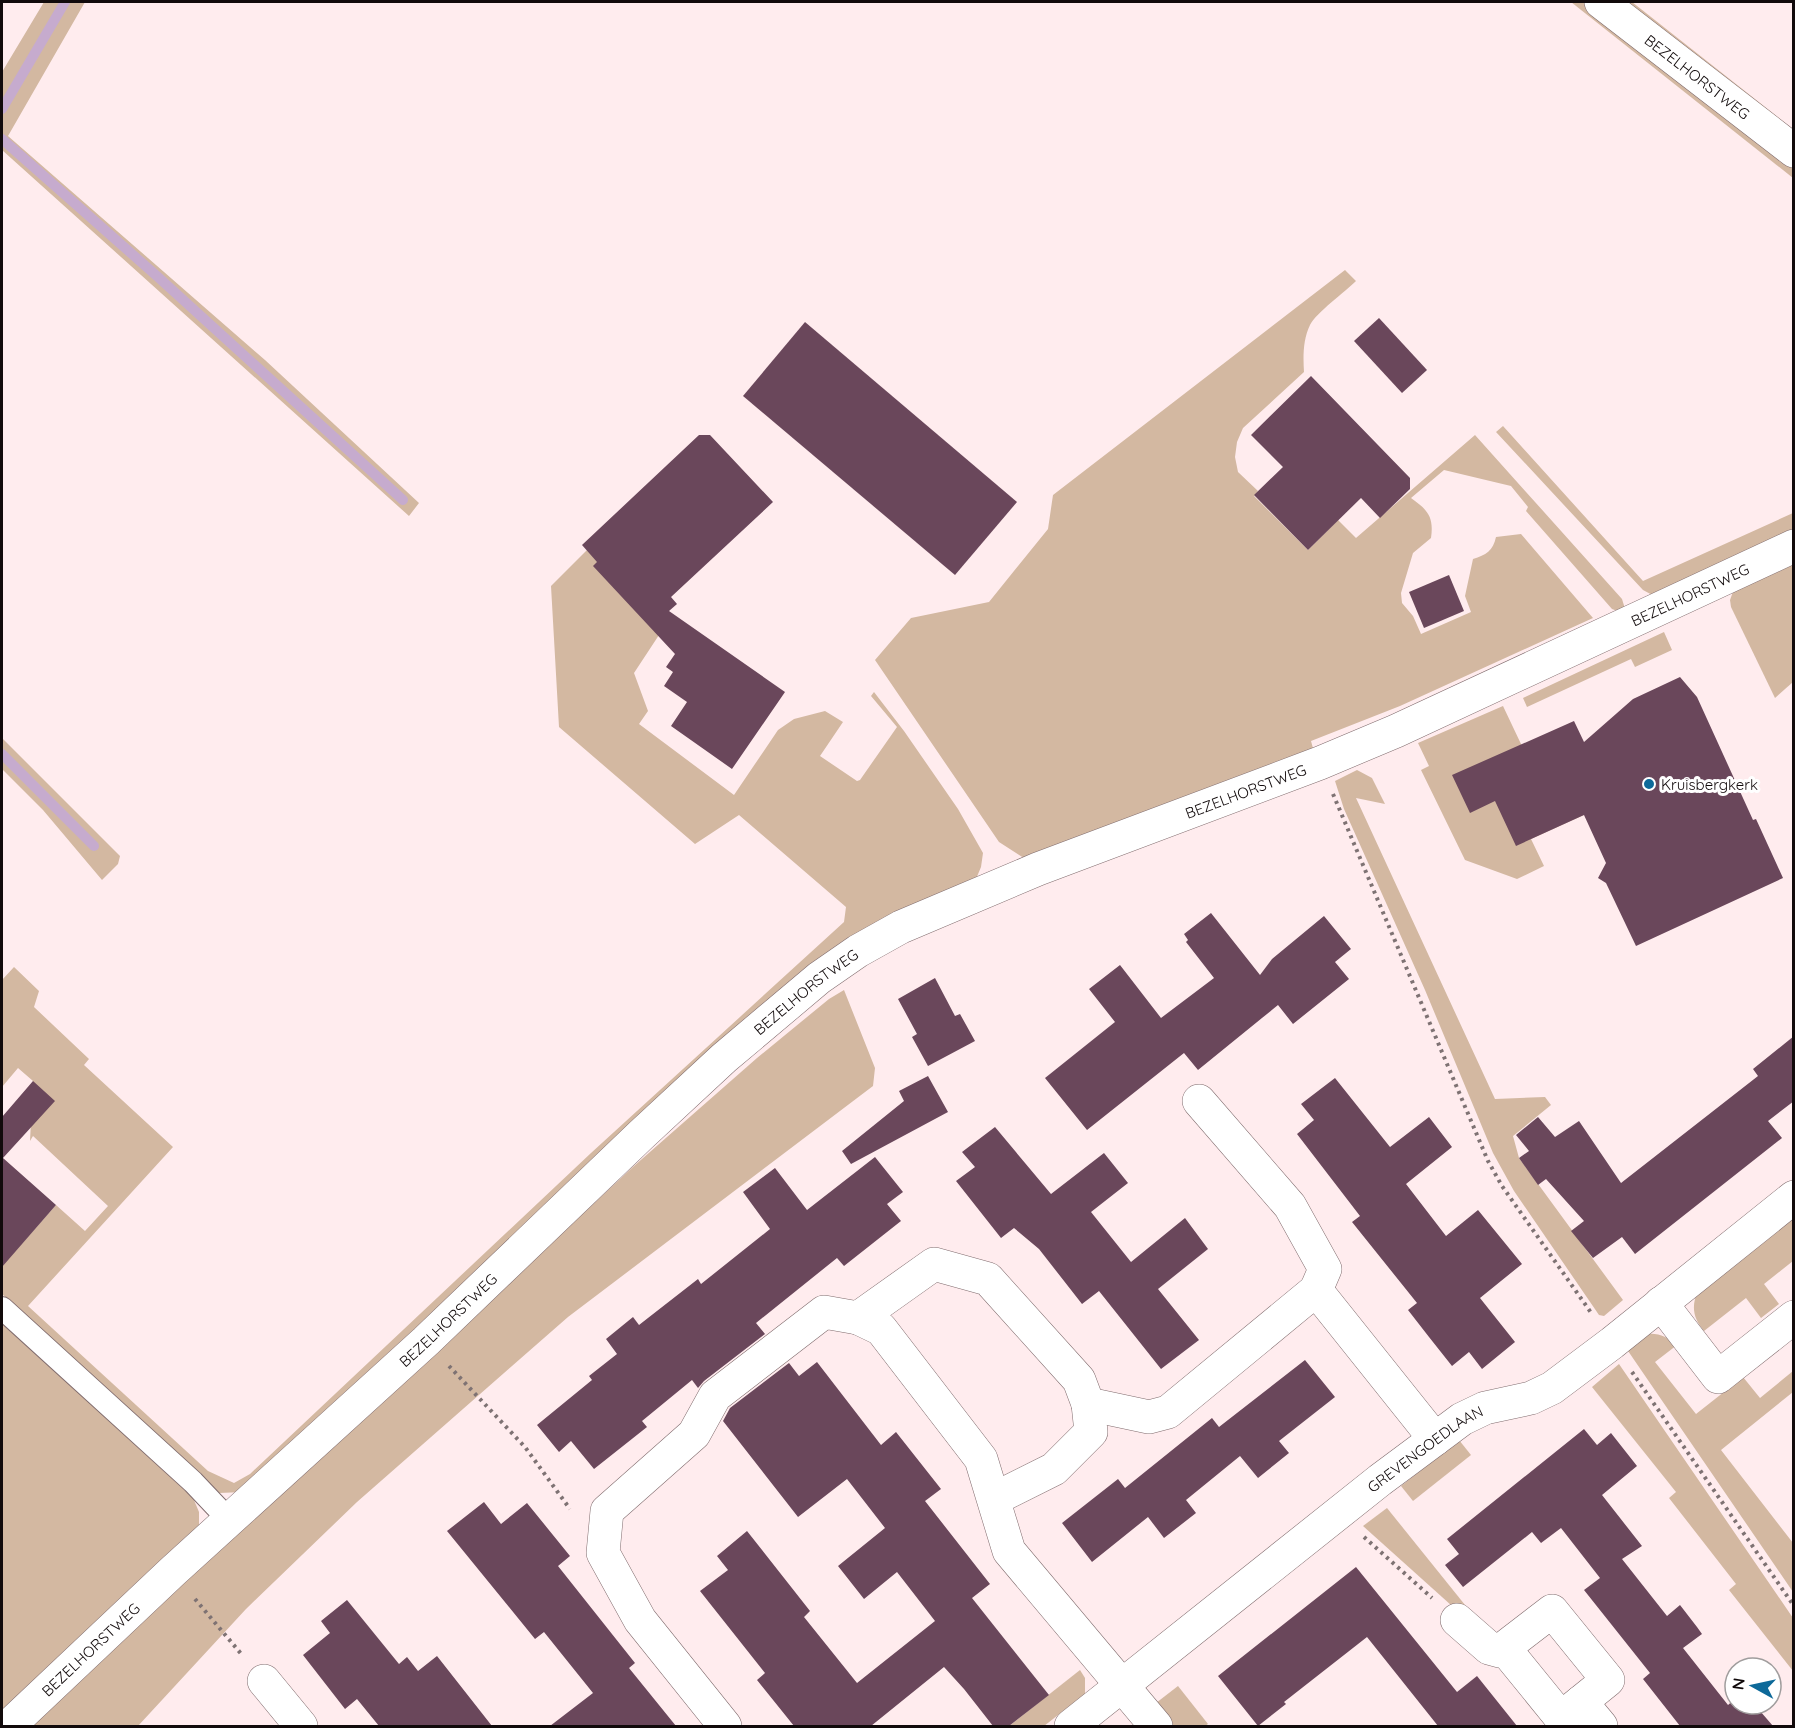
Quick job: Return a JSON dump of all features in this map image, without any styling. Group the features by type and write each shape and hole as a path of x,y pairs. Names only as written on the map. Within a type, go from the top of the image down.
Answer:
{"street":[{"name":"BEZELHORSTWEG","path":"1601,2 1794,151"},
{"name":"BEZELHORSTWEG","path":"9,1726 172,1572 426,1341 724,1058 819,978 858,951 901,927 1038,869 1320,763 1442,710 1794,546"},
{"path":"1088,1404 1149,1417 1168,1412 1316,1290 1325,1269 1290,1206 1199,1101"},
{"name":"GREVENGOEDLAAN","path":"1071,1726 1435,1438 1462,1419 1485,1408 1531,1398 1552,1388 1612,1343 1794,1197"},
{"path":"858,1318 934,1264 988,1279 1079,1380 1088,1404 1091,1432 1054,1469 994,1499"},
{"path":"1316,1290 1435,1438"},
{"path":"1661,1303 1718,1377 1794,1317"},
{"path":"725,1726 640,1620 603,1553 607,1511 694,1434 715,1396 824,1312 858,1318 881,1329 981,1459 1009,1551 1156,1726"},
{"path":"1458,1620 1489,1648 1500,1651 1552,1611 1608,1680 1591,1714 1561,1718 1505,1648"},
{"path":"264,1682 301,1726"}],"lane":[{"path":"2,1308 194,1482 229,1520"}],"path":[{"path":"1320,763 1488,1161 1502,1186 1794,1606"},
{"path":"426,1341 525,1447 603,1553"},
{"path":"1338,1514 1458,1620"},
{"path":"172,1572 264,1682"}],"shaded area":[{"path":"44,2 85,2 8,136 265,360 419,503 409,516 2,150 2,72"},
{"path":"1571,2 1585,2 1793,164 1793,178"},
{"path":"1619,2 1632,2 1793,129 1793,138"},
{"path":"1345,270 1356,281 1325,308 1310,325 1305,342 1304,372 1243,428 1237,442 1235,457 1238,472 1258,491 1254,496 1308,550 1338,520 1356,538 1475,435 1622,599 1626,612 1612,609 1526,511 1528,507 1511,486 1444,470 1411,498 1426,510 1432,525 1431,538 1413,553 1401,593 1402,603 1413,616 1421,634 1471,612 1465,596 1473,559 1488,552 1496,537 1521,534 1593,618 1400,706 1311,741 1314,752 1027,860 999,842 875,660 911,618 989,602 1048,529 1053,495"},
{"path":"1503,426 1643,581 1793,513 1793,530 1656,597 1643,590 1496,432"},
{"path":"593,544 659,635 634,673 648,711 639,724 734,795 778,730 794,719 825,711 843,722 820,756 857,781 860,780 897,727 871,696 874,692 958,809 983,853 981,867 976,879 885,918 243,1492 219,1493 2,1294 2,1252 9,1258 56,1205 85,1231 108,1206 33,1136 30,1141 33,1081 18,1068 2,1087 2,980 14,967 39,991 34,1007 89,1059 84,1065 173,1147 28,1306 208,1471 234,1483 250,1474 591,1153 844,922 846,907 739,815 695,844 559,727 551,586"},
{"path":"1793,561 1793,682 1775,698 1731,607 1730,600 1734,589"},
{"path":"1664,632 1672,650 1635,667 1631,659 1527,707 1523,698"},
{"path":"1503,706 1521,744 1586,814 1531,839 1544,866 1517,879 1465,860 1421,770 1429,766 1418,743"},
{"path":"2,738 120,856 118,864 102,880 43,810 2,769"},
{"path":"1357,770 1372,778 1385,804 1356,798 1495,1099 1545,1097 1551,1105 1513,1136 1519,1158 1623,1300 1604,1316 1599,1315 1514,1191 1493,1153 1425,990 1344,809 1335,781"},
{"path":"844,990 875,1068 873,1086 568,1317 357,1502 246,1609 138,1726 30,1726 152,1606 392,1391 634,1166 757,1058 829,999"},
{"path":"1793,1214 1793,1261 1764,1284 1779,1304 1761,1318 1746,1298 1704,1331 1697,1322 1694,1312 1698,1290"},
{"path":"2,1317 191,1493 199,1512 199,1530 2,1714"},
{"path":"1647,1334 1663,1336 1677,1345 1655,1362 1696,1414 1743,1377 1760,1398 1793,1371 1793,1392 1721,1450 1793,1543 1793,1592 1626,1348"},
{"path":"1619,1364 1793,1618 1793,1671 1729,1590 1736,1584 1669,1498 1676,1492 1592,1387"},
{"path":"1459,1440 1471,1455 1413,1501 1401,1486"},
{"path":"1387,1508 1494,1641 1491,1641 1363,1526"},
{"path":"1080,1670 1085,1678 1085,1694 1044,1726 1009,1726"},
{"path":"1178,1686 1208,1724 1205,1726 1174,1726 1156,1703"}],"building":[{"path":"1379,318 1427,370 1402,393 1354,341"},
{"path":"805,322 1017,502 955,575 743,396"},
{"path":"1311,376 1410,478 1410,489 1380,518 1361,498 1308,550 1254,495 1283,467 1251,435"},
{"path":"699,435 710,435 773,502 671,597 677,604 669,611 785,692 732,769 671,726 687,702 664,686 673,672 666,667 675,654 593,566 597,562 582,545"},
{"path":"1449,575 1464,611 1424,628 1409,592"},
{"name":"Kruisbergkerk","path":"1680,677 1697,697 1753,820 1756,819 1783,878 1636,946 1606,883 1598,878 1606,863 1584,815 1516,846 1495,801 1470,813 1452,775 1574,721 1584,742 1633,699"},
{"path":"1211,913 1260,975 1272,959 1324,916 1351,949 1335,962 1349,979 1293,1024 1278,1005 1198,1070 1184,1053 1087,1130 1045,1078 1115,1022 1089,989 1120,965 1161,1018 1214,978 1186,942 1188,940 1184,934"},
{"path":"935,978 955,1016 960,1014 975,1041 928,1066 912,1037 917,1034 898,999"},
{"path":"1794,1036 1794,1101 1768,1121 1782,1138 1635,1254 1622,1237 1593,1258 1571,1231 1584,1221 1546,1179 1538,1185 1519,1158 1529,1151 1516,1135 1538,1117 1555,1137 1579,1121 1621,1183 1758,1076 1753,1069"},
{"path":"928,1076 948,1112 851,1164 842,1151 904,1101 899,1091"},
{"path":"1335,1078 1390,1147 1429,1117 1452,1147 1406,1184 1446,1236 1478,1210 1522,1264 1480,1298 1515,1342 1482,1369 1469,1352 1452,1366 1429,1337 1408,1310 1417,1303 1352,1222 1360,1216 1297,1134 1314,1120 1301,1104"},
{"path":"33,1081 55,1101 3,1158 56,1205 2,1267 2,1117"},
{"path":"995,1127 1051,1194 1104,1153 1128,1183 1091,1212 1131,1262 1185,1218 1208,1249 1158,1289 1199,1340 1161,1369 1099,1291 1082,1304 1039,1249 1014,1228 1001,1238 956,1181 975,1167 962,1152"},
{"path":"875,1157 903,1192 887,1204 901,1221 844,1266 837,1258 756,1323 765,1334 698,1388 692,1380 642,1421 647,1427 594,1469 571,1441 559,1452 537,1425 592,1380 589,1376 617,1354 606,1339 633,1317 639,1325 698,1279 701,1284 770,1229 743,1192 775,1168 807,1210"},
{"path":"1305,1360 1335,1397 1279,1441 1289,1453 1258,1478 1240,1456 1186,1500 1196,1513 1164,1538 1148,1517 1092,1562 1062,1523 1118,1479 1125,1488 1212,1418 1219,1427"},
{"path":"817,1362 881,1445 896,1432 941,1489 925,1501 990,1584 972,1598 1049,1695 1009,1726 993,1726 944,1667 871,1726 794,1726 757,1680 765,1673 700,1591 728,1570 717,1556 747,1531 810,1611 804,1617 857,1683 935,1621 897,1572 864,1599 838,1566 885,1528 847,1479 798,1517 723,1421 730,1408 789,1363 799,1376"},
{"path":"1584,1429 1597,1445 1611,1433 1637,1466 1602,1495 1642,1546 1622,1559 1667,1616 1680,1605 1702,1634 1683,1648 1723,1699 1723,1716 1764,1716 1773,1726 1680,1726 1643,1679 1650,1673 1584,1590 1600,1578 1561,1528 1541,1543 1532,1532 1463,1587 1445,1565 1459,1554 1447,1539"},
{"path":"484,1502 501,1524 527,1503 570,1556 558,1566 635,1663 629,1668 676,1726 550,1726 593,1693 544,1632 535,1639 447,1531"},
{"path":"1356,1567 1457,1692 1477,1676 1517,1726 1438,1726 1367,1637 1284,1702 1286,1704 1258,1726 1218,1676"},
{"path":"347,1600 399,1664 407,1657 418,1671 437,1656 492,1726 379,1726 357,1699 345,1709 303,1655 330,1633 321,1621"}],"waterway":[{"path":"2,109 65,2"},
{"path":"2,139 158,277 403,500"},
{"path":"2,754 94,846"}],"place":[{"name":"Kruisbergkerk","path":"1649,784"}]}
